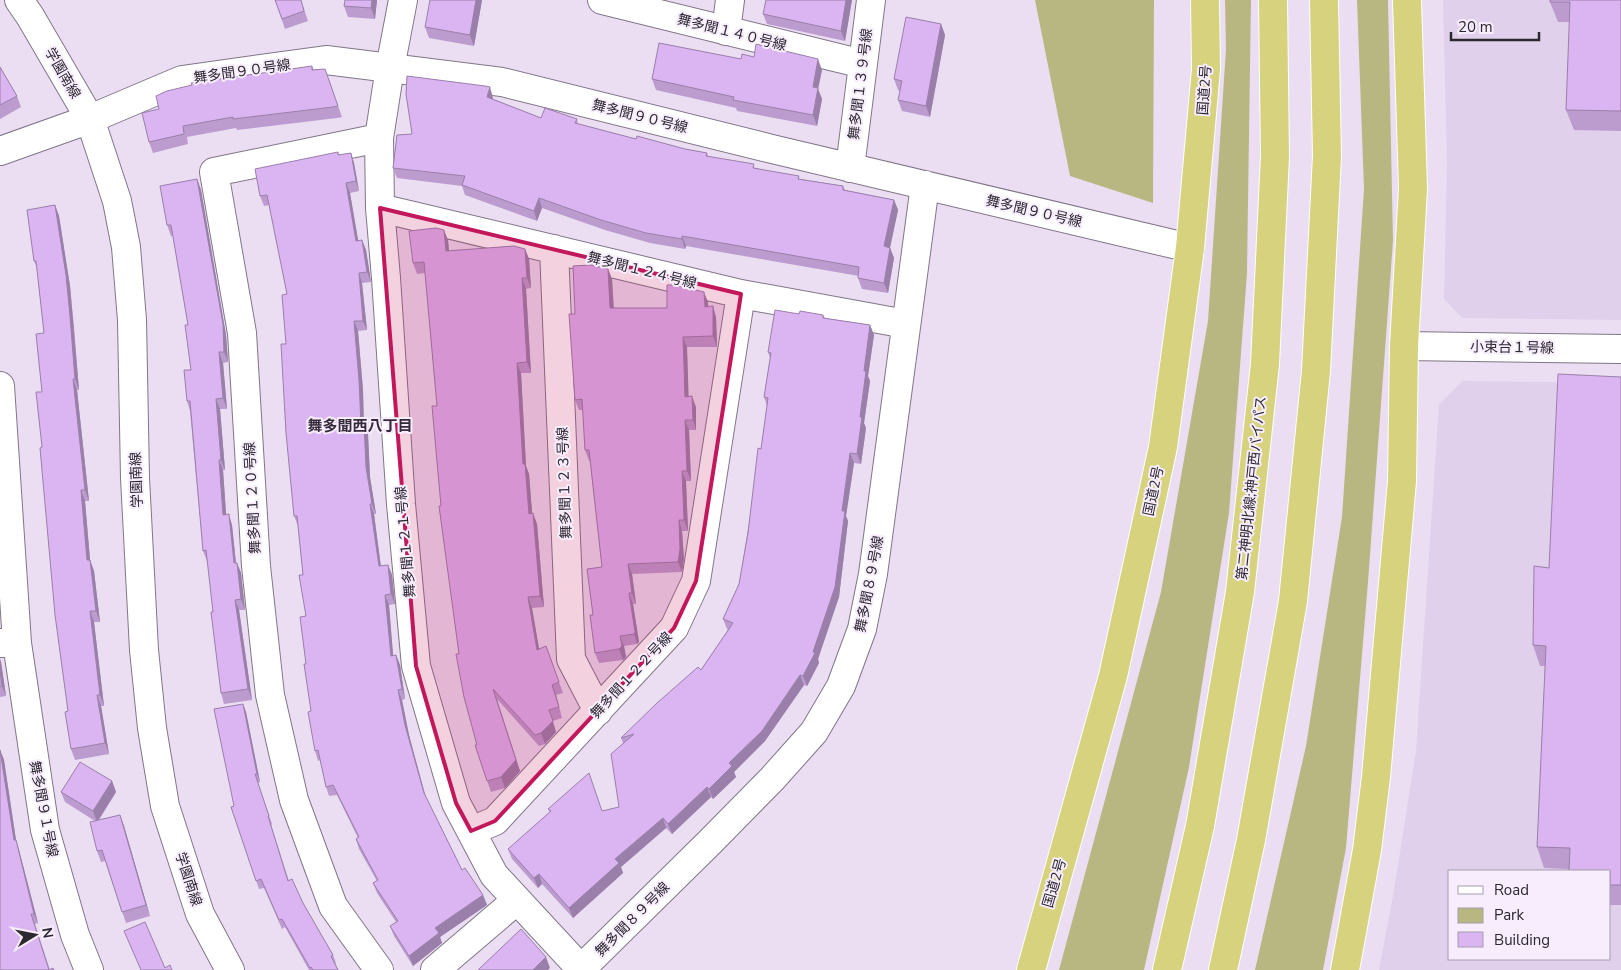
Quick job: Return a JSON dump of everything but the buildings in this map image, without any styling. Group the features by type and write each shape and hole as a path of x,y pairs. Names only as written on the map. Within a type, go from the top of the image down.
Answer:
{"highway":[{"name":"国道2号","path":"1031,970 1113,676 1163,447 1190,248 1206,69 1205,0"},
{"name":"第二神明北線;神戸西バイパス","path":"1167,970 1200,826 1241,582 1265,364 1275,156 1273,0"},
{"path":"1223,970 1251,840 1294,591 1317,342 1326,156 1324,0"},
{"path":"1345,970 1366,850 1376,777 1402,481 1404,346 1414,188 1407,0"}],"street":[{"name":"学園南線","path":"20,0 90,119 118,200 126,247 132,320 135,478 144,650 152,728 165,806 200,914 230,970"},
{"name":"舞多聞１２１号線","path":"403,0 390,68 380,138 380,208 401,504 416,666 456,803 494,875 580,970"},
{"name":"舞多聞１４０号線","path":"602,0 862,64"},
{"path":"726,31 730,0"},
{"name":"舞多聞１３９号線","path":"850,168 871,0"},
{"name":"舞多聞９０号線","path":"0,151 90,119 182,80 326,60 502,82 850,168 1190,248"},
{"name":"舞多聞１２０号線","path":"379,970 333,906 294,800 270,695 256,566 242,333 214,172 380,138"},
{"name":"舞多聞８９号線","path":"580,970 772,779 814,732 841,686 862,628 873,574 925,185"},
{"name":"舞多聞１２４号線","path":"380,208 742,294 906,324"},
{"name":"舞多聞１２３号線","path":"554,249 571,659 598,710"},
{"name":"舞多聞１２２号線","path":"471,831 496,821 674,628 696,581 742,294"},
{"name":"小束台１号線","path":"1404,346 1621,349"},
{"name":"舞多聞９１号線","path":"0,386 9,643 45,830 75,936 89,970"},
{"path":"435,970 517,900"}],"highlighted area":[{"path":"380,208 741,294 696,581 674,628 495,821 471,831 456,803 416,666"}],"shaded area":[{"path":"1443,0 1621,0 1621,320 1462,318 1444,299 1447,162"},
{"path":"1462,381 1621,383 1621,970 1379,970 1416,751 1439,405"}],"green space":[{"path":"1035,0 1154,0 1153,203 1070,176"},
{"path":"1225,0 1251,0 1247,273 1229,513 1189,767 1144,970 1059,970 1161,592 1208,321 1226,49"},
{"path":"1357,0 1388,0 1393,241 1346,848 1323,970 1255,970 1306,746 1342,517 1364,189"}],"district":[{"name":"舞多聞西八丁目","path":"360,426"}]}
